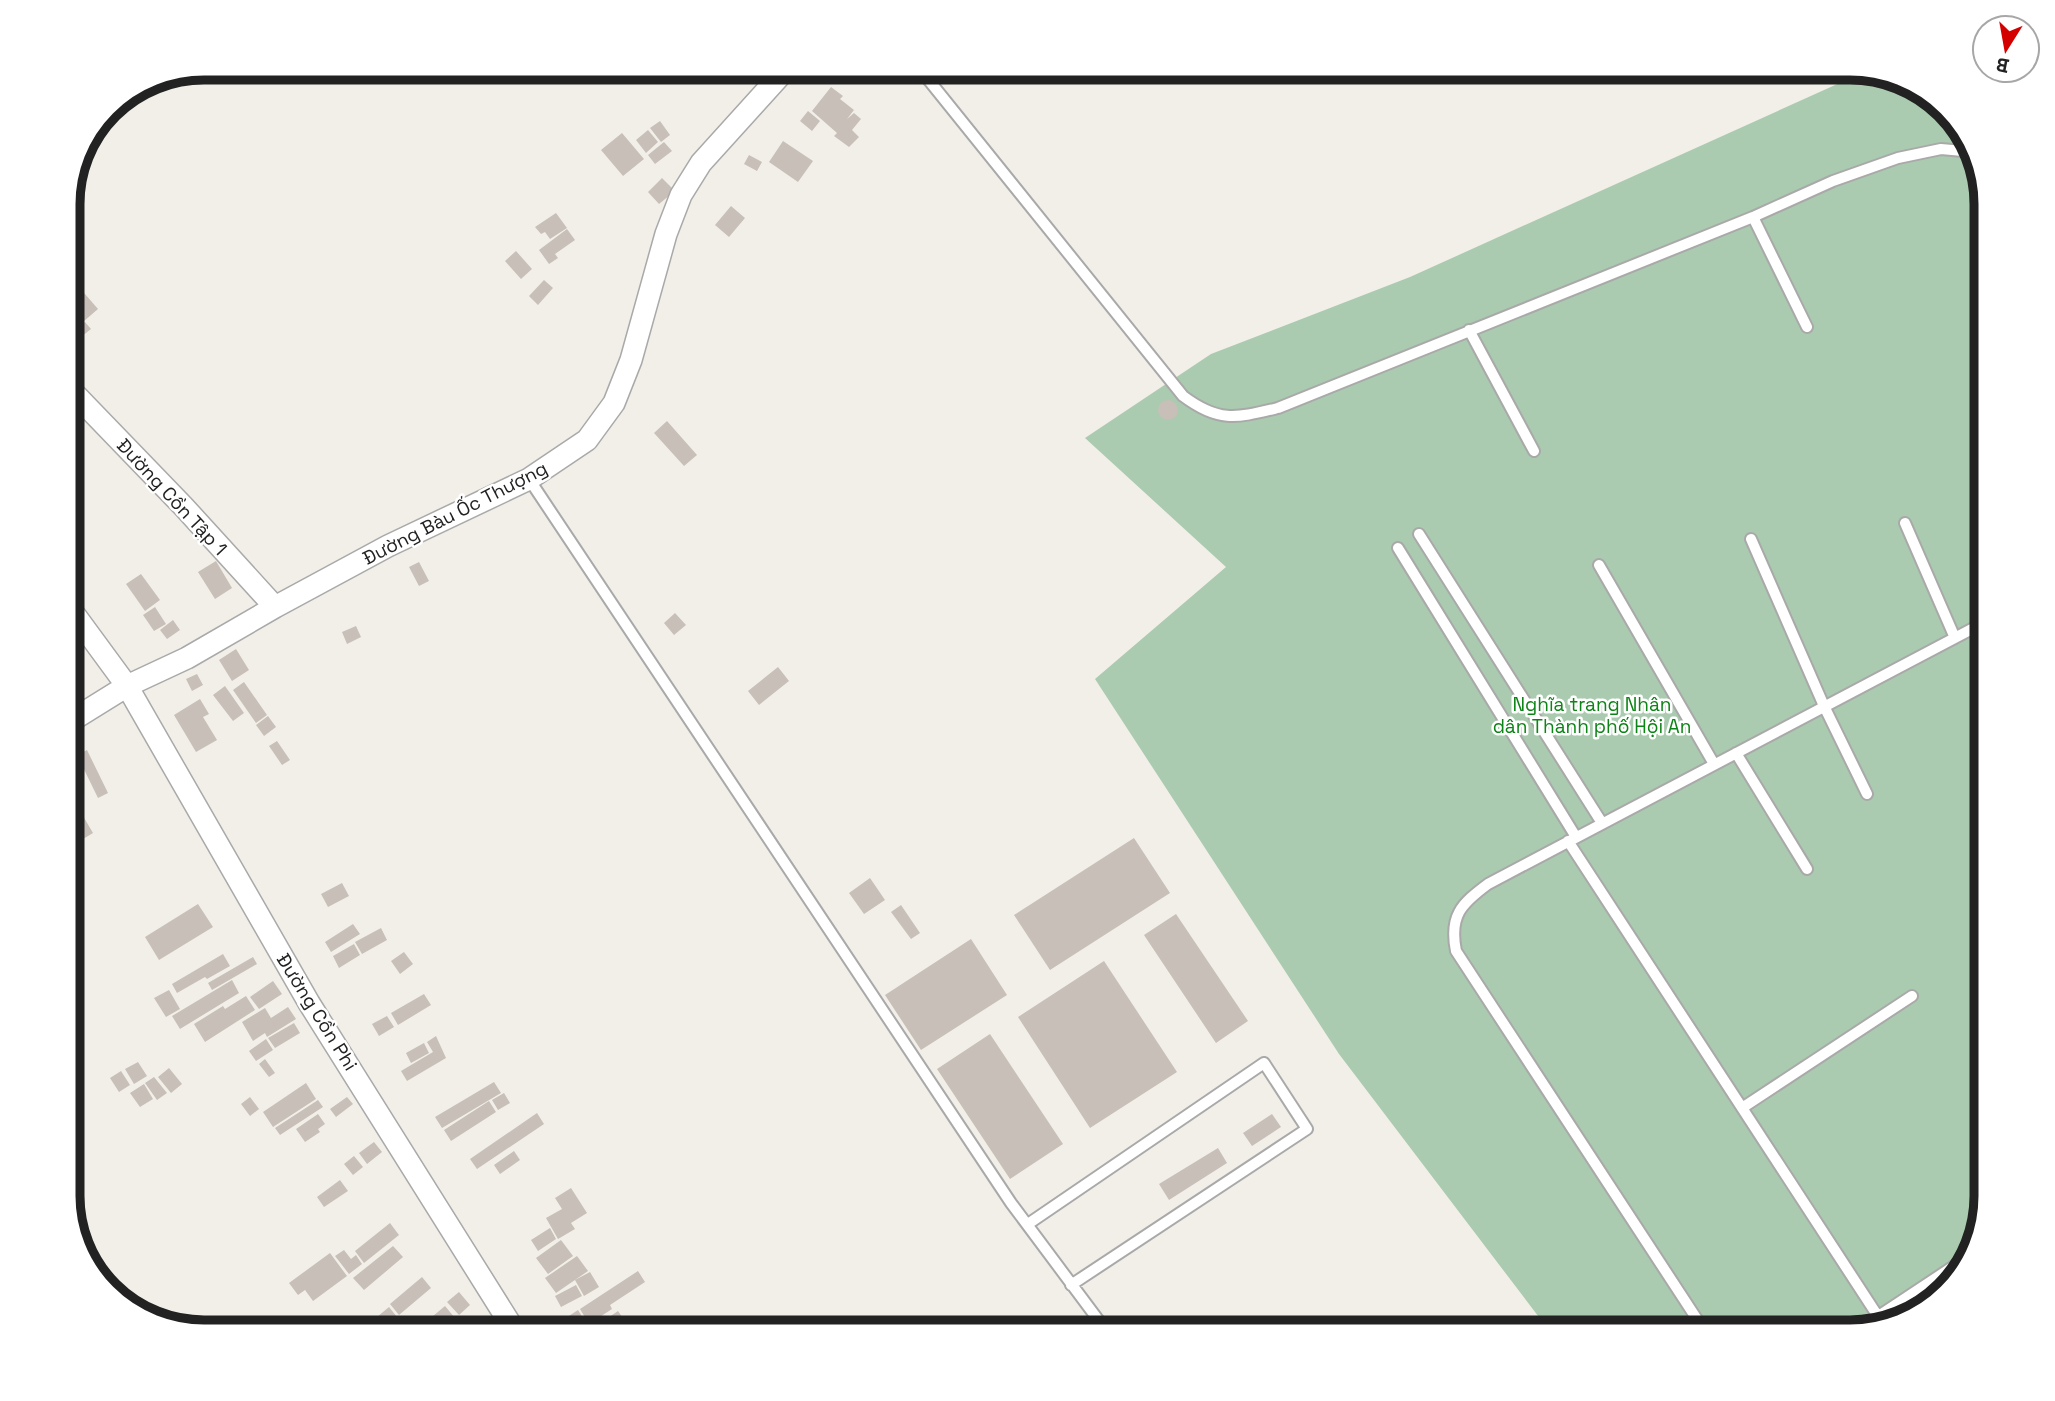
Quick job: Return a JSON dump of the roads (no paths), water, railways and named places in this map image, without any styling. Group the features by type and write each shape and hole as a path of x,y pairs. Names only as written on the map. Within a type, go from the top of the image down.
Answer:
{"street":[{"name":"Đường Bàu Ốc Thượng","path":"81,715 127,686 187,658 388,546 529,478 587,440 614,403 631,360 666,234 681,195 701,163 776,80"},
{"name":"Đường Cồn Tập 1","path":"81,400 275,607"},
{"name":"Đường Cồn Phi","path":"81,623 127,686 309,1003 508,1320"}],"lane":[{"path":"929,80 1183,396 1203,411 1240,417 1278,408 1753,217 1833,181 1898,158 1941,149 1962,151"},
{"path":"1753,217 1807,327"},
{"path":"1469,330 1534,451"},
{"path":"529,478 1011,1203 1098,1320"},
{"path":"1905,523 1955,638"},
{"path":"1419,534 1602,823"},
{"path":"1751,539 1824,706 1867,794"},
{"path":"1398,548 1572,839 1878,1317"},
{"path":"1598,565 1714,764"},
{"path":"1697,1320 1456,951 1453,933 1456,917 1466,900 1488,884 1974,628"},
{"path":"1736,753 1807,869"},
{"path":"1742,1108 1912,996"},
{"path":"1028,1224 1264,1063 1307,1129 1071,1285"},
{"path":"1888,1314 1951,1269"}],"park label":[{"name":"Nghĩa trang Nhân dân Thành phố Hội An","path":"1592,715"}]}
